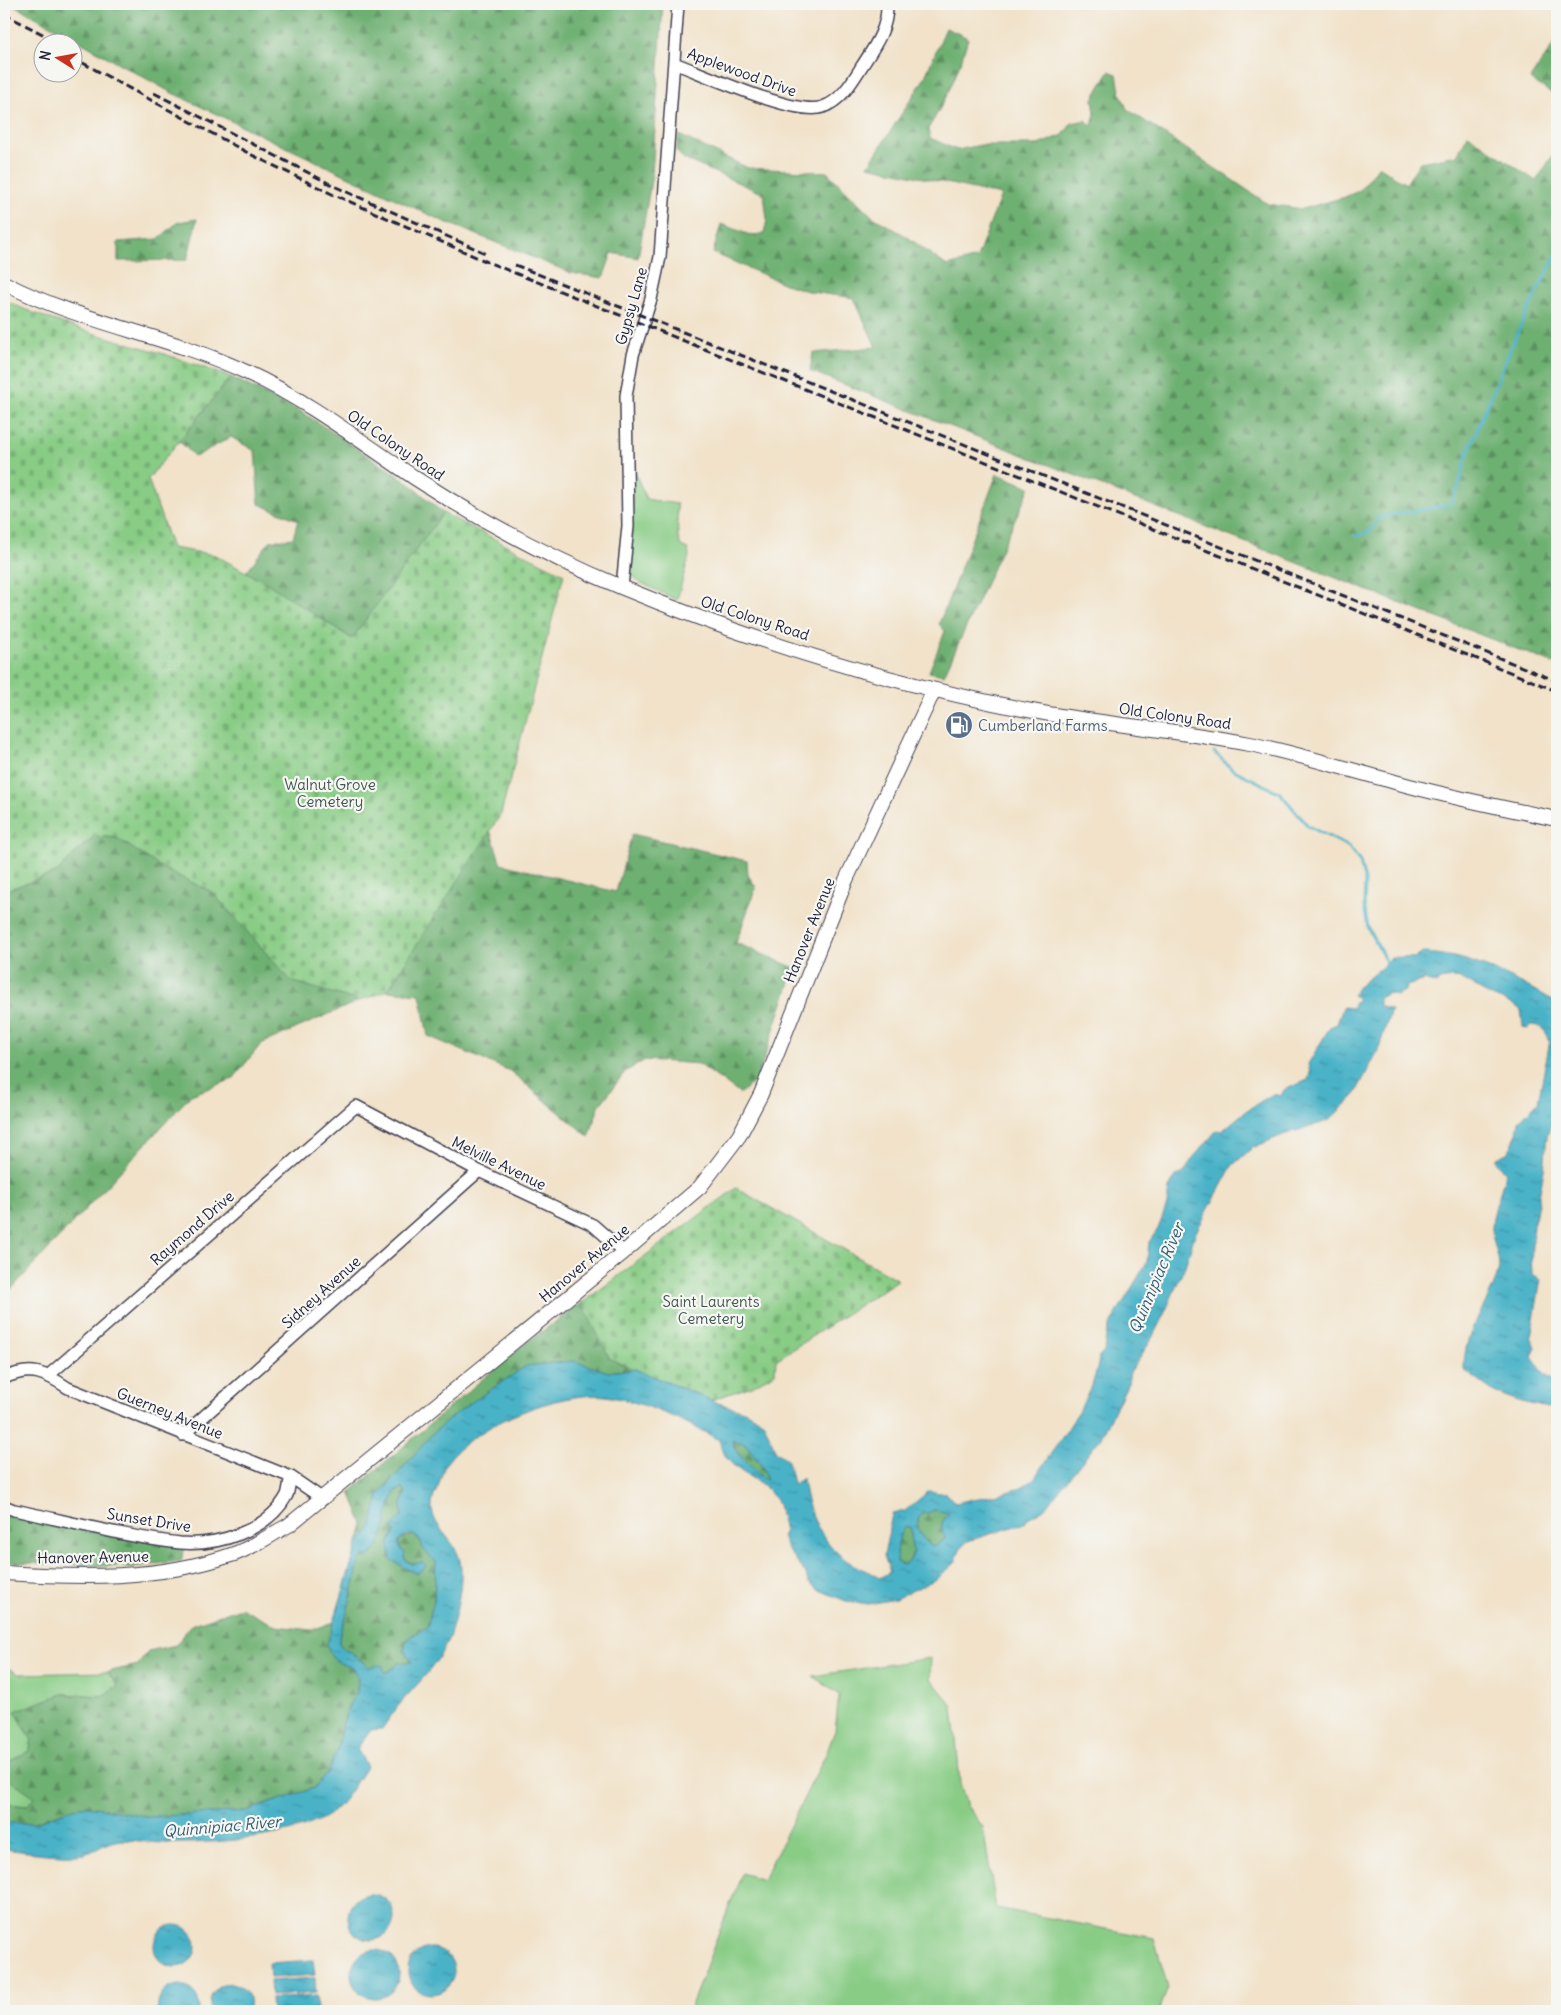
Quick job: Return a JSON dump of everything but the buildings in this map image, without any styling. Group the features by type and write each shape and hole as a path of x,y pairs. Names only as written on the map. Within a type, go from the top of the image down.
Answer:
{"main road":[{"name":"Old Colony Road","path":"4,283 80,316 212,357 264,381 301,401 415,478 477,516 553,556 622,587 733,629 934,690 1067,717 1204,736 1269,748 1442,794 1557,819"},
{"name":"Hanover Avenue","path":"4,1573 113,1576 164,1572 233,1555 289,1525 324,1499 700,1187 740,1136 767,1080 846,880 934,690"}],"street":[{"name":"Gypsy Lane","path":"622,587 628,526 625,402 636,341 651,299 660,257 678,4"},
{"name":"Applewood Drive","path":"674,63 802,110 823,107 839,97 852,82 881,36 888,16 887,4"},
{"name":"Melville Avenue","path":"356,1106 479,1171 593,1225 624,1252"},
{"name":"Raymond Drive","path":"49,1375 356,1106"},
{"name":"Sidney Avenue","path":"183,1435 479,1171"},
{"name":"Guerney Avenue","path":"4,1378 30,1370 49,1375 68,1388 290,1477 324,1499"},
{"name":"Sunset Drive","path":"4,1506 14,1510 181,1543 210,1541 239,1534 262,1524 287,1495 290,1477"}],"green space":[{"path":"12,4 663,4 652,175 638,258 612,253 603,278 571,273 438,219 172,93 82,43 82,32 62,32"},
{"path":"946,28 968,38 951,85 928,129 930,138 957,150 981,145 1038,145 1063,135 1072,123 1086,120 1092,126 1095,113 1093,99 1109,71 1117,74 1120,92 1127,109 1268,204 1302,209 1345,197 1360,190 1379,166 1406,184 1420,162 1457,155 1468,135 1536,181 1557,149 1557,665 810,371 813,353 876,347 854,298 811,292 785,284 713,253 721,224 753,236 764,233 767,220 764,194 684,159 676,151 679,135 748,168 827,172 873,217 906,236 947,266 977,258 1001,195 868,166 924,79"},
{"path":"1555,42 1557,45 1557,58 1552,68 1557,79 1557,97 1530,79"},
{"path":"197,219 187,260 118,261 118,242 158,239 178,222"},
{"name":"Walnut Grove Cemetery","path":"4,300 62,323 231,377 148,479 172,548 215,555 268,584 352,639 443,513 564,574 501,814 387,991 359,1001 291,981 212,892 164,869 117,838 95,836 76,852 58,872 4,891"},
{"path":"231,377 302,412 409,483 443,513 353,639 246,572 270,541 293,538 298,520 259,504 255,451 231,437 195,457 179,441"},
{"path":"633,467 646,499 677,504 678,538 681,546 688,549 689,556 677,600 637,581 631,574"},
{"path":"997,474 1030,487 944,675 929,672 945,631 939,624"},
{"path":"490,830 501,864 616,892 632,834 747,861 748,875 756,887 736,943 795,968 757,1079 740,1094 699,1064 645,1060 625,1072 599,1106 589,1137 510,1071 428,1036 420,994 387,991"},
{"path":"95,836 117,838 164,869 212,892 291,981 359,1001 261,1044 233,1079 191,1095 4,1297 4,891 58,872 76,852"},
{"name":"Saint Laurents Cemetery","path":"736,1188 898,1280 776,1360 775,1373 752,1386 711,1400 610,1359 582,1303"},
{"path":"584,1301 610,1359 635,1369 608,1372 574,1361 435,1431 379,1495 370,1532 358,1542 363,1524 350,1492 519,1348"},
{"path":"731,1440 745,1443 763,1468 767,1480 746,1463"},
{"path":"403,1487 406,1492 402,1504 402,1516 393,1527 395,1532 389,1544 416,1574 426,1567 406,1561 398,1544 401,1539 414,1535 436,1562 434,1601 427,1627 408,1638 404,1650 412,1662 398,1663 396,1667 385,1673 374,1666 369,1667 350,1652 344,1650 339,1643 339,1636 347,1613 360,1559 396,1491"},
{"path":"4,1508 185,1548 181,1561 132,1567 4,1562"},
{"path":"941,1510 950,1513 942,1522 945,1539 934,1546 929,1544 922,1536 919,1531 918,1521 919,1516 923,1512"},
{"path":"905,1526 910,1527 914,1552 910,1561 903,1565 897,1562 897,1553 899,1539"},
{"path":"241,1608 276,1626 312,1630 334,1622 327,1644 341,1664 352,1667 358,1678 357,1693 350,1703 341,1728 338,1749 328,1771 314,1788 247,1811 150,1817 88,1806 74,1808 32,1823 4,1823 4,1804 27,1806 35,1797 5,1776 5,1764 29,1751 32,1740 15,1711 63,1694 102,1696 118,1686 107,1672 138,1665 148,1651 176,1645 191,1625"},
{"path":"931,1658 930,1678 953,1706 960,1783 967,1806 983,1827 996,1908 1154,1938 1168,1988 1159,2011 1034,2011 1007,2003 952,2011 689,2011 742,1873 763,1880 825,1756 835,1731 839,1695 813,1676"},
{"path":"4,1665 18,1674 107,1672 118,1686 102,1696 63,1694 32,1740 30,1751 35,1797 27,1806 4,1804"}],"water":[{"name":"Quinnipiac River","path":"1423,953 1459,958 1476,963 1509,977 1557,1003 1557,1102 1547,1136 1544,1170 1533,1235 1532,1274 1541,1279 1531,1336 1536,1348 1532,1356 1545,1375 1557,1383 1557,1410 1521,1402 1494,1392 1464,1370 1467,1343 1471,1331 1493,1286 1499,1267 1492,1234 1492,1222 1506,1172 1496,1162 1496,1158 1509,1152 1517,1133 1519,1121 1538,1102 1550,1041 1540,1027 1530,1025 1528,1029 1523,1027 1521,1010 1517,1007 1461,979 1439,980 1437,984 1424,980 1407,986 1404,992 1396,996 1389,993 1379,998 1379,1006 1391,1010 1378,1051 1353,1098 1328,1121 1283,1135 1252,1148 1232,1166 1195,1234 1185,1266 1166,1310 1150,1342 1130,1372 1128,1383 1101,1438 1044,1509 1028,1518 1025,1523 968,1541 960,1549 955,1563 938,1578 895,1599 869,1604 846,1601 817,1589 808,1582 806,1574 789,1552 782,1537 785,1531 774,1497 767,1489 729,1461 723,1452 719,1440 664,1413 621,1399 606,1396 587,1396 543,1404 497,1423 477,1435 460,1448 447,1462 432,1505 435,1520 454,1546 460,1561 461,1585 452,1628 439,1658 401,1702 382,1729 370,1730 357,1749 367,1766 336,1809 322,1819 302,1827 255,1838 182,1843 119,1840 80,1855 46,1854 4,1849 4,1823 34,1823 74,1808 88,1806 150,1817 247,1811 314,1788 328,1771 338,1749 341,1728 350,1703 357,1693 358,1678 352,1667 335,1660 330,1654 327,1644 358,1542 370,1532 379,1495 435,1431 466,1406 526,1366 574,1361 608,1372 635,1369 718,1403 744,1411 763,1421 776,1452 788,1461 793,1484 803,1478 810,1511 826,1540 842,1557 879,1578 890,1572 884,1556 892,1514 905,1511 929,1491 946,1494 956,1503 1012,1491 1033,1480 1069,1427 1092,1385 1099,1357 1104,1352 1106,1337 1112,1321 1147,1262 1149,1242 1158,1229 1167,1205 1169,1188 1176,1176 1184,1173 1192,1159 1217,1130 1222,1131 1247,1110 1273,1094 1281,1096 1284,1090 1308,1080 1310,1073 1308,1064 1330,1027 1337,1024 1343,1007 1352,1008 1358,998 1352,995 1356,989 1387,963 1391,957 1415,958","holes":["732,1440 745,1443 763,1468 767,1480 735,1450","403,1488 406,1492 402,1504 402,1516 392,1527 395,1532 389,1544 391,1560 416,1574 426,1567 424,1562 413,1564 404,1558 405,1552 401,1549 398,1541 408,1535 414,1535 421,1542 423,1549 436,1562 434,1601 427,1627 408,1638 404,1650 412,1662 398,1663 385,1673 382,1665 369,1667 350,1652 344,1650 339,1643 339,1636 347,1613 360,1559 364,1556 370,1556 382,1540 396,1491","934,1510 949,1513 942,1525 945,1539 934,1546 925,1540 918,1526 919,1516 923,1512 928,1513","905,1527 910,1527 914,1552 910,1561 903,1565 897,1562 898,1544"]},
{"path":"366,1894 376,1894 390,1904 394,1917 390,1930 384,1936 376,1940 366,1940 352,1930 348,1922 348,1912 358,1898"},
{"path":"175,1925 190,1931 196,1946 190,1961 175,1967 160,1961 154,1946 160,1931"},
{"path":"436,1948 448,1954 453,1962 453,1980 448,1988 440,1993 426,1994 414,1988 409,1980 408,1966 414,1954 422,1949"},
{"path":"375,1950 384,1952 392,1957 397,1965 399,1974 397,1983 392,1991 384,1996 375,1998 366,1996 358,1991 353,1983 351,1974 353,1965 358,1957 366,1952"},
{"path":"313,1960 315,1975 270,1978 269,1963"},
{"path":"315,1978 316,1993 271,1996 270,1981"},
{"path":"231,1983 244,1989 247,1993 249,1997 248,2011 211,2011 210,2001 213,1992 225,1984"},
{"path":"180,1985 195,1994 199,2011 158,2011 160,1996 170,1987"},
{"path":"316,1996 317,2011 272,2011 271,1999"}],"waterway":[{"path":"1355,536 1368,533 1380,517 1449,505 1459,485 1467,454 1510,350 1532,302 1557,255"},
{"path":"1214,752 1232,769 1280,793 1308,826 1349,847 1360,862 1365,881 1364,906 1368,928 1389,967"}],"railway":[{"path":"4,14 39,32"},
{"path":"82,62 248,153 332,194 490,263 1557,691"},
{"path":"154,93 336,187 485,253"},
{"path":"515,265 1557,681"}],"place":[{"name":"Cumberland Farms","path":"959,725"}]}
